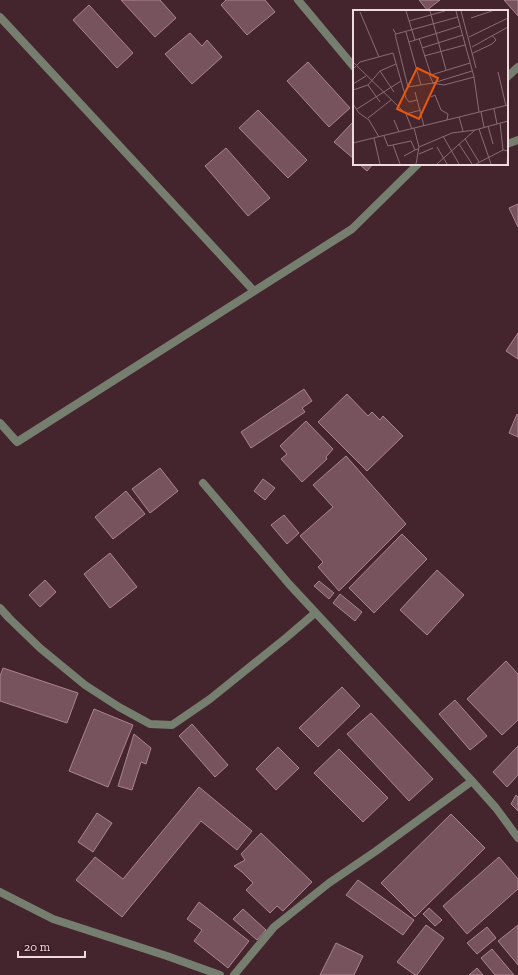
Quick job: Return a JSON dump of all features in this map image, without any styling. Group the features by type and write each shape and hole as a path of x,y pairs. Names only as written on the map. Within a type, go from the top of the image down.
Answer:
{"street":[{"path":"298,0 353,66"},
{"path":"0,17 254,292"},
{"path":"508,77 518,67"},
{"path":"508,144 518,140"},
{"path":"0,423 17,442 352,229 417,165"},
{"path":"203,483 315,613 496,808 518,838"},
{"path":"0,608 40,648 85,685 119,707 150,724 172,725 210,699 287,638 315,613"},
{"path":"234,975 274,927 329,883 376,851 472,781"},
{"path":"0,892 53,919 220,975"}],"building":[{"path":"121,0 160,0 176,18 155,37"},
{"path":"226,0 265,0 275,12 247,35 221,5"},
{"path":"419,0 440,0 427,10"},
{"path":"504,0 518,0 518,16"},
{"path":"89,5 133,53 117,68 73,20"},
{"path":"190,33 202,46 207,40 222,57 192,84 165,54"},
{"path":"308,62 350,108 329,127 287,81"},
{"path":"258,110 307,160 288,178 239,128"},
{"path":"352,123 353,124 353,158 334,142"},
{"path":"226,148 270,198 248,216 205,166"},
{"path":"360,165 372,165 367,171"},
{"path":"518,204 518,227 509,208"},
{"path":"518,333 518,359 506,351"},
{"path":"304,389 312,401 302,408 305,412 251,448 241,432"},
{"path":"347,394 368,416 372,412 380,420 383,416 403,436 367,471 318,422"},
{"path":"517,414 518,415 518,437 509,433"},
{"path":"306,421 333,449 326,457 327,459 302,482 281,459 287,454 280,446"},
{"path":"346,456 406,524 339,591 318,567 323,562 300,536 333,507 313,485"},
{"path":"160,468 178,491 150,513 132,489"},
{"path":"263,479 275,488 265,500 254,491"},
{"path":"126,491 145,514 113,539 95,517"},
{"path":"284,515 299,533 287,544 271,525"},
{"path":"402,534 427,559 374,613 349,588"},
{"path":"110,553 137,587 110,608 84,574"},
{"path":"437,570 464,595 427,635 400,610"},
{"path":"45,580 56,592 40,607 29,595"},
{"path":"319,581 334,593 329,599 314,586"},
{"path":"340,594 362,612 355,621 333,603"},
{"path":"506,661 518,674 518,720 502,735 467,699"},
{"path":"3,668 78,693 67,723 0,701 0,676"},
{"path":"342,687 360,706 318,747 299,728"},
{"path":"455,700 487,736 470,750 439,714"},
{"path":"94,709 133,725 108,787 69,771"},
{"path":"371,713 433,779 409,801 347,734"},
{"path":"192,724 228,765 215,777 179,736"},
{"path":"134,734 151,748 146,764 141,762 132,790 118,786"},
{"path":"518,746 518,775 507,787 493,772"},
{"path":"278,747 299,768 276,790 256,769"},
{"path":"339,749 388,798 363,822 314,773"},
{"path":"199,787 252,831 237,850 201,821 122,917 76,880 95,857 123,879"},
{"path":"516,795 518,797 518,811 511,804"},
{"path":"97,813 112,823 93,852 78,842"},
{"path":"451,814 485,848 415,917 381,883"},
{"path":"261,833 312,882 283,911 277,906 270,913 246,890 253,883 234,866 245,860 241,854"},
{"path":"499,857 518,879 518,889 467,934 443,906"},
{"path":"358,880 414,920 403,935 346,895"},
{"path":"199,902 249,941 228,968 194,941 202,930 187,919"},
{"path":"429,908 442,920 435,926 423,914"},
{"path":"243,909 266,930 257,940 233,919"},
{"path":"426,925 444,938 417,975 415,975 397,962"},
{"path":"518,925 518,965 498,941"},
{"path":"487,927 496,938 477,954 467,943"},
{"path":"336,943 363,956 354,975 320,975"},
{"path":"492,949 514,975 495,975 481,958"},
{"path":"477,968 483,975 469,975"}]}
